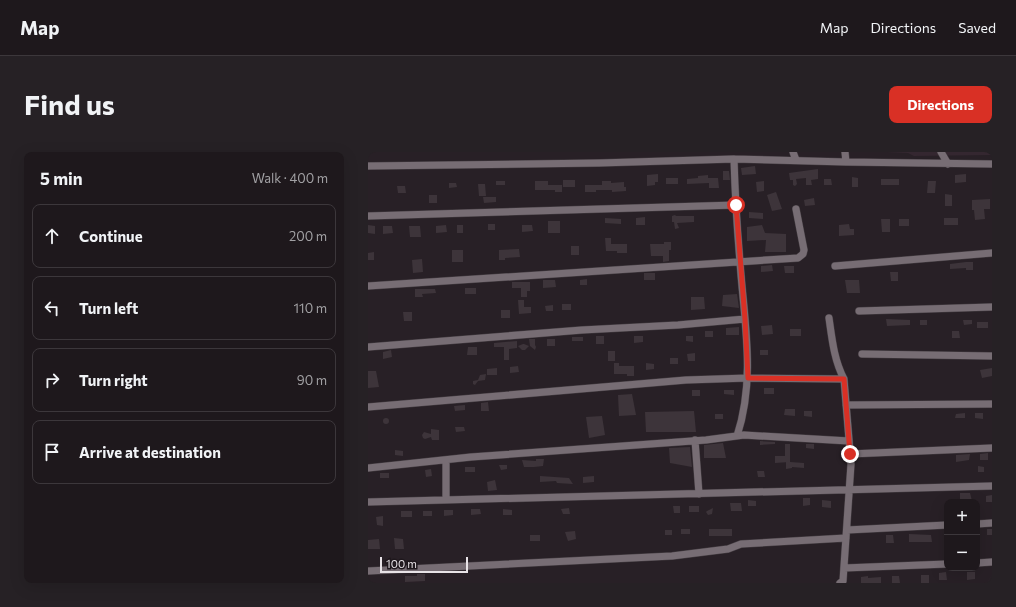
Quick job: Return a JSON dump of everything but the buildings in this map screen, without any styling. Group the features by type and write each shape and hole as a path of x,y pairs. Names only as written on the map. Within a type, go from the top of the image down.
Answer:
{"street":[{"path":"793,152 796,160"},
{"path":"845,152 846,162"},
{"path":"941,152 948,164"},
{"path":"734,159 748,378 743,417 737,436"},
{"path":"368,166 599,163 734,159 992,164"},
{"path":"368,216 736,205"},
{"path":"368,286 798,258 803,254 804,250 796,209"},
{"path":"835,266 992,253"},
{"path":"859,311 992,307"},
{"path":"829,318 835,357 838,368 844,379 851,464 843,580 840,583"},
{"path":"368,347 745,319"},
{"path":"862,354 992,356"},
{"path":"368,407 686,380 748,378 844,379"},
{"path":"846,405 992,404"},
{"path":"368,468 446,460 737,436 849,440"},
{"path":"695,440 699,494"},
{"path":"850,454 992,448"},
{"path":"446,460 446,500"},
{"path":"368,502 992,486"},
{"path":"980,524 992,523"},
{"path":"847,530 944,525"},
{"path":"368,571 672,556 728,549 740,544 846,538"},
{"path":"980,563 992,562"},
{"path":"844,568 944,564"}],"shaded area":[{"path":"886,152 992,152 992,155 914,156 908,153"}],"route":[{"path":"736,205 748,378 844,379 850,454"}]}
